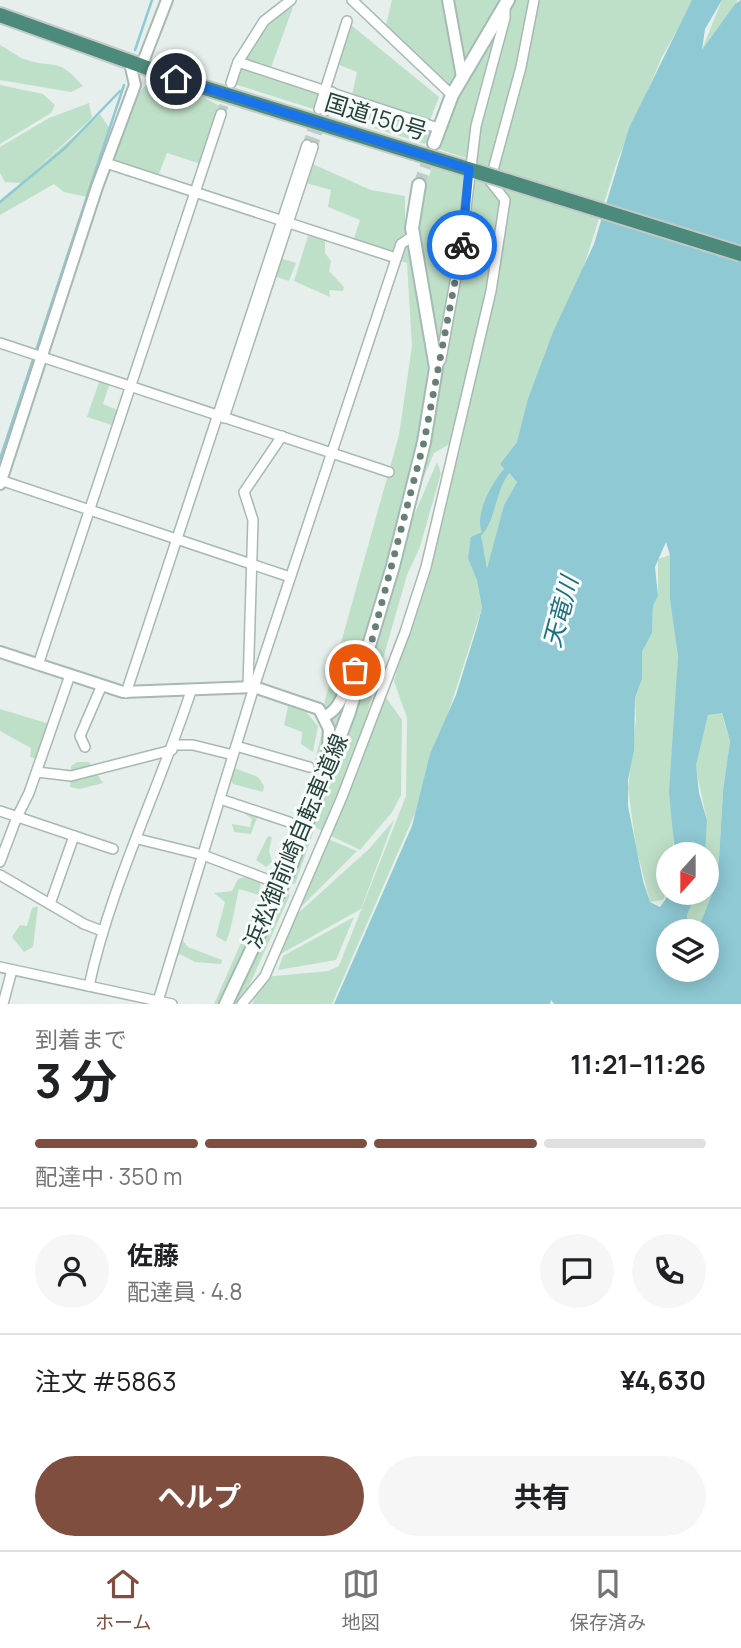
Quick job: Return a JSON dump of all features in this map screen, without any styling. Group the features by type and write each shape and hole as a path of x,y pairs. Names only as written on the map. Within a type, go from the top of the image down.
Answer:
{"highway":[{"name":"国道150号","path":"0,15 135,65 741,254"}],"main road":[{"path":"434,143 438,128 462,77 506,4"},
{"name":"浜松御前崎自転車道線","path":"226,1004 288,873 366,663 424,442 436,368 413,236 413,214 419,185"}],"street":[{"path":"167,0 135,65 135,85 106,163 0,481 290,578"},
{"path":"231,83 238,62 248,51 264,21 291,0"},
{"path":"352,0 453,95"},
{"path":"448,0 462,77"},
{"path":"242,1004 265,976 342,797 405,632 426,567 492,291 505,200 490,181 520,67 534,0"},
{"path":"436,368 441,359 456,286 475,171 476,126 505,18 506,4"},
{"path":"322,110 346,21"},
{"path":"238,62 438,128"},
{"path":"135,85 160,73"},
{"path":"38,665 220,114"},
{"path":"126,693 310,146"},
{"path":"106,163 396,258"},
{"path":"158,1001 235,751 251,687 396,258 404,240 413,236"},
{"path":"0,344 389,472"},
{"path":"251,687 253,520 244,492 282,436"},
{"path":"0,652 126,693 251,687 319,709 325,716 328,729 326,773"},
{"path":"325,716 341,705 355,670 366,663"},
{"path":"0,862 16,817 37,772 70,675"},
{"path":"85,747 80,736 102,685"},
{"path":"89,986 102,931 173,748 191,691"},
{"path":"37,772 71,776 173,748 193,746 235,751 309,767"},
{"path":"220,799 289,822"},
{"path":"0,811 113,849"},
{"path":"50,904 74,836"},
{"path":"138,839 203,855 266,879"},
{"path":"0,875 102,931"},
{"path":"0,967 144,1001 172,1004"},
{"path":"3,1004 12,970"}],"green space":[{"path":"392,0 448,0 461,72 450,92 385,30"},
{"path":"450,0 504,0 469,58 462,62"},
{"path":"513,0 694,0 662,57 618,159 583,269 545,353 517,442 500,464 517,482 504,505 488,571 477,580 482,608 419,804 332,1004 252,1004 264,977 328,971 339,966 406,796 407,718 394,681 451,478 498,233 453,442 434,453 414,500 463,263 472,175 493,169 473,161"},
{"path":"722,0 738,0 701,52"},
{"path":"293,7 269,73 430,128 425,144 231,83 254,38 272,19"},
{"path":"351,25 439,97 430,120 352,95 357,72 337,64"},
{"path":"499,25 477,99 466,158 435,148 452,105"},
{"path":"0,45 24,59 61,67 83,86 71,92 0,80"},
{"path":"157,79 191,90 223,108 215,121 204,165 167,153 157,179 109,164 132,103 138,93"},
{"path":"0,85 43,94 55,105 51,113 0,144"},
{"path":"89,103 92,118 33,172 100,114 110,129 87,197 64,192 54,184 0,215 0,203 23,183 5,182 0,173 0,147 49,118"},
{"path":"308,162 371,190 405,196 405,233 401,243 411,247 430,355 430,379 409,518 415,513 437,462 441,473 420,547 407,575 364,725 324,832 315,827 295,884 288,882 284,891 290,895 243,999 247,1004 214,1004 307,792 321,736 325,700 399,435 412,346 407,263 352,244 360,220 328,207 331,190 302,182"},
{"path":"433,165 464,174 457,254 439,354 416,235 418,205"},
{"path":"308,236 325,240 325,253 331,261 329,271 344,287 343,291 329,290 330,297 294,281"},
{"path":"277,257 296,263 289,281 271,275"},
{"path":"100,379 110,382 103,404 120,411 115,426 87,417"},
{"path":"670,555 670,600 678,657 673,842 656,842 656,901 650,902 636,847 628,788 636,720 635,698 642,679 642,652 652,633 653,606 658,596 658,559"},
{"path":"385,696 402,720 401,795 392,812 360,850 329,835"},
{"path":"288,706 306,712 318,726 313,752 301,744 302,732 284,725"},
{"path":"0,709 53,725 41,760 30,757 31,748 0,731"},
{"path":"721,712 730,741 723,791 719,859 719,842 705,842 707,820 695,765 708,715"},
{"path":"77,762 89,762 103,783 80,789 70,787 71,766"},
{"path":"234,768 258,777 264,786 263,792 233,784 230,775"},
{"path":"240,810 258,815 251,834 234,832 232,824 250,827 252,819"},
{"path":"394,820 361,909 279,955 295,916 369,849"},
{"path":"268,836 272,837 269,851 272,862 266,867 256,860"},
{"path":"328,839 357,851 296,912"},
{"path":"253,874 261,881 259,895 239,889 226,942 216,936 225,902 214,893 232,891 238,879"},
{"path":"691,905 708,905 702,919 687,919"},
{"path":"38,906 33,947 24,952 12,937 20,925 27,926 32,908"},
{"path":"354,917 336,960 278,970 283,956"},
{"path":"182,940 188,947 222,960 221,964 195,962 180,954 170,963"}],"water":[{"name":"天竜川","path":"692,0 722,0 705,29 702,50 735,4 741,0 741,1004 554,1004 551,1000 550,1004 334,1004 412,826 430,754 456,695 477,627 482,608 477,580 468,558 471,537 482,532 482,508 494,482 504,469 500,464 517,442 528,399 553,332 594,244 629,128","holes":["509,473 517,482 504,505 487,569 481,536 490,522","666,542 670,555 670,600 678,657 669,792 674,842 706,842 707,820 699,793 696,765 708,715 722,713 730,741 723,791 719,905 708,905 702,919 719,919 719,982 656,982 656,919 687,919 691,905 660,907 650,902 643,881 628,806 628,780 634,750 635,698 642,679 642,652 652,633 653,606 658,596 655,567"]}],"waterway":[{"path":"135,50 152,0"},
{"path":"0,459 124,85"},
{"path":"0,202 65,148 120,91"}],"tunnel":[{"path":"221,114 231,83"},
{"path":"313,147 325,111"},
{"path":"307,145 316,117"},
{"path":"419,185 432,149"}],"way so far":[{"path":"355,670 366,663 393,566 424,442 436,368 441,359 462,245"}],"route":[{"path":"176,79 469,169 462,245"}]}
